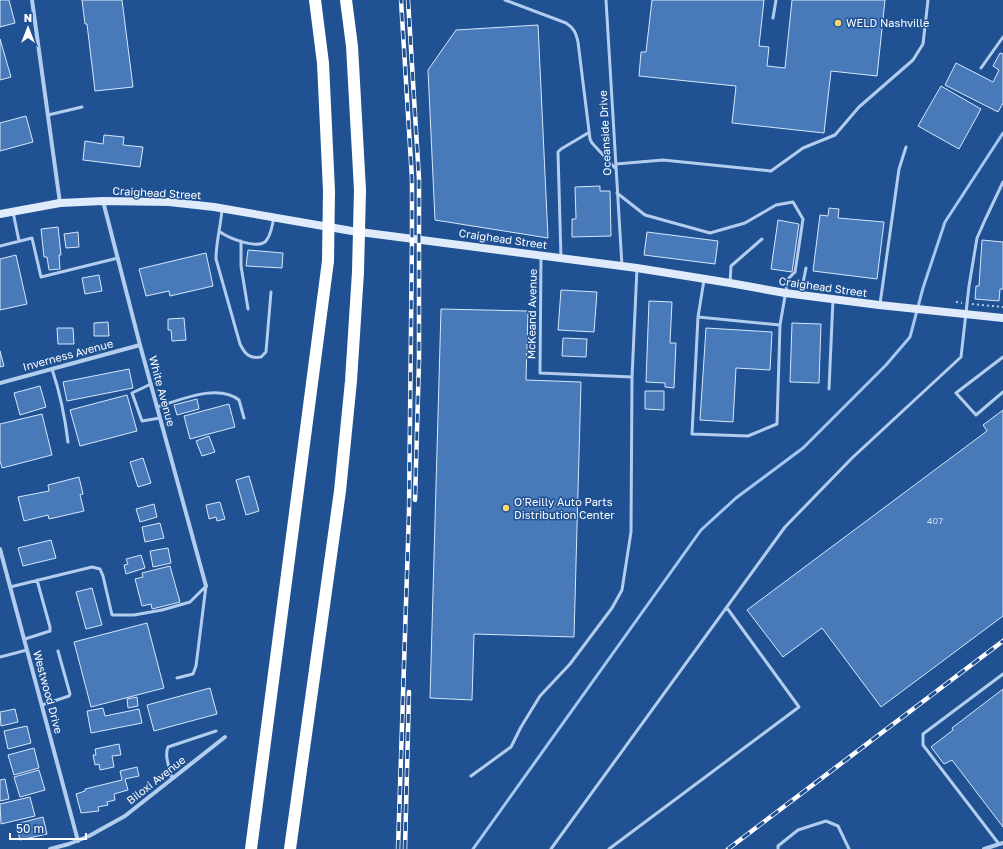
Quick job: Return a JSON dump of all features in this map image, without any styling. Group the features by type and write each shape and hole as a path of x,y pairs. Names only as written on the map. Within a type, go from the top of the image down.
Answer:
{"highway":[{"path":"251,849 328,261 329,191 324,63 315,0"},
{"path":"290,849 340,491 351,381 358,272 360,190 352,46 346,0"}],"street":[{"path":"32,0 60,203"},
{"name":"Craighead Street","path":"0,214 60,203 103,201 169,202 222,209 352,231 637,268 785,293 884,306 1003,318"},
{"name":"White Avenue","path":"103,201 140,345 206,586"},
{"name":"Inverness Avenue","path":"0,383 140,345"},
{"name":"Westwood Drive","path":"0,549 78,841"},
{"name":"Biloxi Avenue","path":"50,849 78,841 107,827 125,816 225,738"},
{"path":"984,849 1001,843"}],"lane":[{"path":"506,0 566,23 576,32 588,133 592,143 616,169"},
{"name":"Oceanside Drive","path":"606,0 622,266"},
{"path":"773,18 776,0"},
{"path":"616,164 663,160 771,171 803,148 834,135 859,107 913,60 923,44 928,0"},
{"path":"981,68 1003,37"},
{"path":"48,115 82,107"},
{"path":"561,258 558,152 588,133"},
{"path":"884,306 899,169 906,147"},
{"path":"551,849 786,527 852,458 961,357 966,303 977,238 990,207 1003,182"},
{"path":"617,194 645,215 710,233 745,223 776,205 793,202 803,219 795,272 788,279 780,325 777,424 748,436 692,434 698,317 704,279"},
{"path":"222,209 216,258 240,344 247,355 255,358 261,357 266,352 271,292"},
{"path":"13,212 19,241"},
{"path":"220,232 229,238 241,242 258,244 266,241 271,232 274,218"},
{"path":"0,246 32,238 41,277 118,258"},
{"path":"730,283 731,266 762,239"},
{"path":"241,242 241,266 248,309"},
{"name":"McKeand Avenue","path":"542,256 540,373 632,377"},
{"path":"471,776 511,747 540,696 570,664 612,608 622,590 631,532 632,377 637,268"},
{"path":"801,295 806,268"},
{"path":"829,389 833,299"},
{"path":"698,317 780,325"},
{"path":"1003,358 956,393 976,415 1003,392"},
{"path":"52,369 64,410 68,442"},
{"path":"151,384 132,393 142,421 160,418"},
{"path":"157,407 198,395 219,392 229,394 239,400 244,418"},
{"path":"10,586 92,567 100,569 103,576 112,615 134,615 162,610 190,602 206,586"},
{"path":"25,639 50,631 37,580"},
{"path":"177,678 193,674 196,666 206,586"},
{"path":"609,849 799,707 727,608"},
{"path":"0,657 27,650"},
{"path":"42,705 69,696 70,694 58,651"},
{"path":"1001,843 923,745 923,734 1003,674"},
{"path":"172,779 167,758 168,747 216,731"},
{"path":"778,849 778,846 798,830 826,821 838,826 849,849"}],"path":[{"path":"956,302 1003,307"}],"building":[{"path":"0,0 9,0 15,23 0,27"},
{"path":"82,0 122,0 133,87 95,91 87,24 85,24"},
{"path":"652,0 764,0 759,46 769,47 767,66 785,68 792,0 885,0 877,76 831,71 824,133 732,123 736,86 639,76 641,52 646,52"},
{"path":"538,25 548,238 435,220 428,70 456,30"},
{"path":"0,39 11,77 0,80"},
{"path":"1000,53 1003,54 1003,103 998,112 945,85 956,63 993,82 999,70 993,66"},
{"path":"941,86 981,109 959,149 918,126"},
{"path":"26,116 33,142 0,151 0,123"},
{"path":"104,135 124,137 123,145 143,147 140,167 83,160 85,141 103,144"},
{"path":"600,186 600,191 610,191 611,236 572,237 572,219 576,219 575,187"},
{"path":"829,208 839,209 838,218 884,222 877,279 813,271 820,215 828,216"},
{"path":"778,220 799,224 792,272 771,269"},
{"path":"58,227 61,255 59,255 60,269 49,270 47,257 44,257 41,229"},
{"path":"78,232 79,247 66,248 64,234"},
{"path":"647,232 718,241 715,264 644,255"},
{"path":"982,240 1003,242 1003,289 1000,289 999,301 975,299 976,286 979,286"},
{"path":"248,250 283,253 282,268 246,266"},
{"path":"206,253 213,286 170,296 169,291 146,296 139,269"},
{"path":"16,255 27,304 0,310 0,259"},
{"path":"99,275 102,291 85,294 82,278"},
{"path":"561,290 597,292 594,332 558,330"},
{"path":"649,301 672,302 670,343 676,343 674,388 665,387 665,383 646,382"},
{"name":"O'Reilly Auto Parts Distribution Center","path":"441,309 528,311 526,380 581,382 574,637 474,634 472,700 430,698"},
{"path":"184,318 186,340 172,341 171,330 168,330 168,319"},
{"path":"108,322 109,336 94,336 94,323"},
{"path":"792,323 821,324 819,383 790,382"},
{"path":"57,328 73,328 74,344 58,344"},
{"path":"706,328 772,332 770,370 736,368 733,422 700,420"},
{"path":"563,338 587,339 586,357 562,356"},
{"path":"0,351 4,366 0,367"},
{"path":"129,369 133,388 67,401 63,382"},
{"path":"40,386 46,407 20,415 14,393"},
{"path":"645,391 664,391 664,410 645,409"},
{"path":"127,395 137,431 80,446 70,410"},
{"path":"197,399 199,409 177,415 174,405"},
{"path":"229,404 235,427 190,439 184,416"},
{"path":"1003,410 1003,616 881,707 822,628 783,657 747,610 987,431 983,425"},
{"path":"42,414 52,455 2,468 0,461 0,424"},
{"path":"209,436 215,452 202,456 196,441"},
{"path":"143,458 151,483 138,487 130,462"},
{"path":"249,476 259,511 246,515 236,480"},
{"path":"79,477 83,494 80,495 84,511 49,519 48,515 24,521 18,497 49,491 48,485"},
{"path":"220,502 225,519 217,521 216,517 209,519 206,505"},
{"path":"154,504 157,517 140,522 136,509"},
{"path":"160,523 164,538 145,542 142,527"},
{"path":"51,540 56,558 23,566 18,548"},
{"path":"168,548 171,563 153,567 150,551"},
{"path":"141,555 145,568 126,574 124,565 128,564 126,559"},
{"path":"170,566 180,602 152,609 151,604 142,606 135,579 143,577 142,573"},
{"path":"92,588 102,625 86,629 76,592"},
{"path":"147,623 164,688 91,707 74,642"},
{"path":"210,688 217,714 154,731 147,705"},
{"path":"1003,689 1003,827 952,760 944,764 931,747 953,730 952,728"},
{"path":"137,697 138,706 128,708 127,699"},
{"path":"103,708 105,716 139,709 142,723 91,733 87,711"},
{"path":"15,709 18,722 1,726 0,712"},
{"path":"27,726 31,743 8,749 4,731"},
{"path":"119,744 121,755 112,756 114,767 100,770 99,764 95,765 93,755 96,755 95,749"},
{"path":"34,748 39,768 14,775 8,755"},
{"path":"137,767 139,776 125,779 128,790 114,794 115,800 107,802 108,805 98,807 99,811 81,813 76,794 85,791 85,789 122,780 120,771"},
{"path":"39,770 45,790 20,797 14,777"},
{"path":"5,779 9,799 0,801 0,780"},
{"path":"30,797 35,816 1,824 0,804"},
{"path":"43,817 47,834 20,840 16,824"}],"waterway":[{"path":"473,849 701,530 736,498 803,448 886,365 910,337 923,288 945,222 1003,133"}],"railway":[{"path":"398,849 409,512 412,238 412,179 401,0"},
{"path":"408,0 419,179 419,360 415,500"},
{"path":"728,849 1003,641"},
{"path":"405,849 409,692"}],"place":[{"name":"WELD Nashville","path":"838,23"},
{"name":"O'Reilly Auto Parts Distribution Center","path":"506,508"}]}
